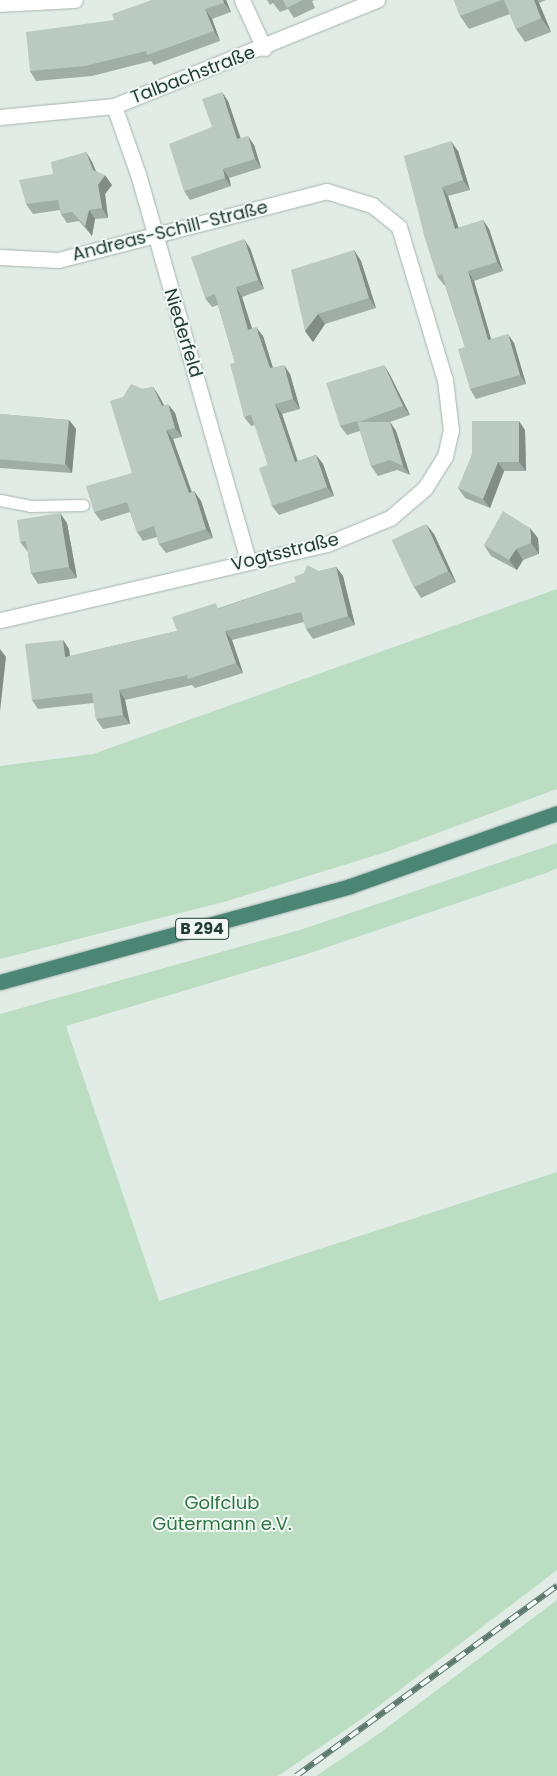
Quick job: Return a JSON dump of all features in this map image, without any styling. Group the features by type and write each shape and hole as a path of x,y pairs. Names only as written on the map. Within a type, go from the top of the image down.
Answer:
{"highway":[{"name":"B 294","path":"0,982 350,886 557,813"}],"street":[{"path":"0,4 75,0"},
{"path":"242,0 264,48"},
{"name":"Talbachstraße","path":"0,117 114,106 264,48 377,0"},
{"name":"Niederfeld","path":"114,106 248,561"},
{"name":"Andreas-Schill-Straße","path":"0,257 58,260 314,192 338,193"},
{"name":"Vogtsstraße","path":"0,620 327,544 390,518 425,488 445,456 451,430 445,380 399,227 372,205 338,193"}],"lane":[{"path":"0,504 30,506 83,505"}],"green space":[{"path":"557,589 557,789 386,852 227,901 0,959 0,766 93,754"},
{"name":"Golfclub Gütermann e.V.","path":"557,843 557,868 549,872 304,955 66,1026 159,1301 557,1172 557,1570 363,1718 278,1776 0,1776 0,1014 303,929"},
{"path":"557,1600 557,1776 316,1776 377,1735"}],"building":[{"path":"152,0 223,0 224,3 205,9 214,31 147,55 146,51 85,66 30,71 26,32 114,20 112,14"},
{"path":"283,0 302,0 287,8"},
{"path":"454,0 502,0 460,16"},
{"path":"504,0 534,0 541,18 516,29"},
{"path":"222,92 237,139 248,136 255,159 223,169 225,178 184,191 169,144 212,127 202,99"},
{"path":"451,141 463,180 442,187 455,229 483,220 497,262 468,271 488,340 508,334 520,375 470,389 458,349 465,347 442,274 437,276 425,239 404,156"},
{"path":"86,152 93,170 105,175 98,185 102,208 89,210 85,226 72,212 61,214 58,200 26,204 19,180 53,174 51,162"},
{"path":"244,239 258,280 236,287 248,330 256,327 270,368 284,365 293,399 275,404 295,462 316,455 327,487 272,506 259,468 268,465 251,415 244,417 230,364 235,363 215,294 205,298 191,257"},
{"path":"354,250 369,298 318,314 305,331 291,270"},
{"path":"384,365 403,406 358,422 390,422 403,466 390,460 371,466 357,421 340,426 326,383"},
{"path":"131,384 143,389 153,387 162,406 168,404 175,428 166,430 189,493 194,491 206,529 159,544 154,526 137,532 127,502 94,512 86,486 132,473 110,401 123,397"},
{"path":"0,414 69,420 65,465 0,459"},
{"path":"472,421 519,421 519,462 498,462 483,499 458,488 472,454"},
{"path":"503,511 530,528 531,543 516,549 509,560 484,545"},
{"path":"60,513 69,567 31,573 26,541 20,542 17,520"},
{"path":"426,524 448,571 414,587 392,540"},
{"path":"307,565 319,571 336,567 348,616 306,629 301,612 225,631 236,663 188,679 187,675 119,690 123,715 96,719 92,693 32,700 25,644 63,640 65,657 177,631 172,617 216,603 218,609 296,582 294,577 304,573"}],"railway":[{"path":"296,1776 557,1586"}]}
